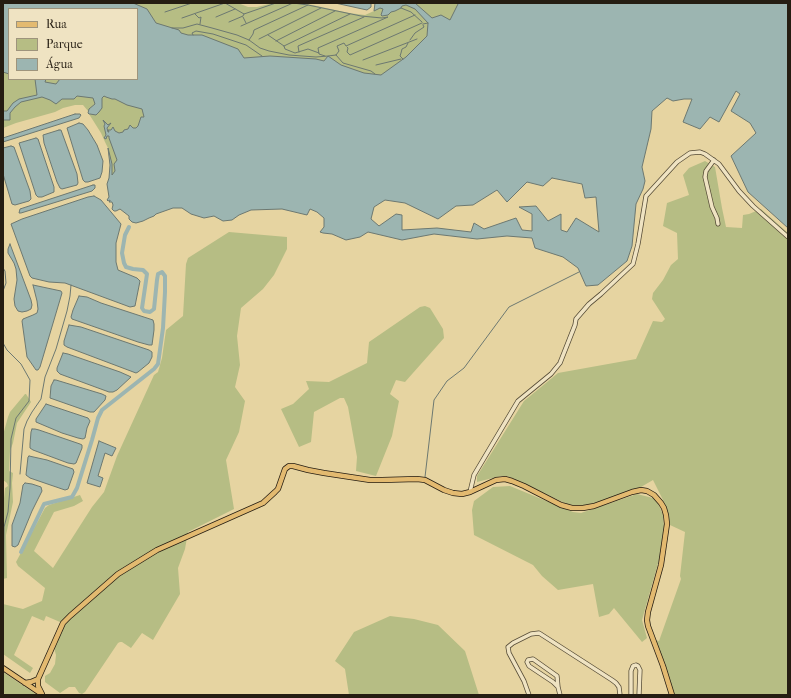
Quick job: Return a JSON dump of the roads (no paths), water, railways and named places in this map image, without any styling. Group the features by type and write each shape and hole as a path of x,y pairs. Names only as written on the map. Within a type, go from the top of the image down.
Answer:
{"main road":[{"path":"43,695 38,686 38,679 63,623 78,608 118,574 157,550 263,503 278,489 284,471 287,467 293,466 308,470 370,480 420,479 444,490 462,494 496,480 504,479 524,486 561,505 572,508 594,506 632,492 641,490 648,491 661,503 666,515 667,524 661,565 647,620 672,695"},
{"path":"3,668 43,695"},
{"path":"25,683 38,679"}],"street":[{"path":"470,492 474,475 518,401 552,374 560,363 576,319 588,304 633,264 646,196 677,162 690,153 700,152 714,160 719,164 739,191 753,206 788,237"},
{"path":"714,160 706,170 705,177 712,207 718,218 718,224"},
{"path":"529,695 509,653 508,647 531,634 538,633 616,682 619,687 620,695"},
{"path":"558,687 529,666 527,662 528,660 533,659 557,676 560,695"},
{"path":"630,695 631,671 633,666 636,665 640,670 639,695"}],"water":[{"path":"3,3 133,3 147,9 156,23 179,30 181,33 188,35 202,35 238,49 244,58 270,56 316,59 324,61 328,56 341,65 364,73 381,75 406,57 427,36 428,23 415,9 406,5 388,15 382,16 383,9 380,8 374,11 375,3 415,3 432,18 441,15 450,20 458,4 457,3 788,3 788,228 748,192 731,156 756,133 750,123 731,111 740,94 736,91 719,122 710,117 700,129 683,122 692,99 673,101 667,98 652,111 651,129 642,167 645,181 636,204 632,246 627,261 598,285 586,286 578,268 563,257 535,248 532,238 507,236 477,239 434,234 402,240 368,232 360,237 346,240 332,234 320,232 324,227 324,218 317,212 310,209 307,215 282,209 251,210 232,220 223,221 214,216 204,218 191,214 182,208 173,208 136,223 132,222 129,219 129,216 120,209 114,211 112,209 112,202 107,200 109,197 107,184 110,165 108,148 112,164 112,175 115,171 114,164 117,160 109,136 107,136 106,139 104,138 106,135 103,120 108,125 111,123 107,128 108,132 108,130 111,130 113,127 115,131 119,133 123,132 124,130 128,129 130,125 133,128 138,126 141,117 144,117 142,109 104,96 102,98 102,108 99,112 96,115 89,114 89,109 95,104 93,98 77,96 74,99 62,99 56,104 42,97 21,102 10,113 10,120 3,120 3,111 7,111 13,103 19,99 37,95 35,80 46,80 45,82 56,84 59,80 138,80 138,8 8,8 8,74 3,72","holes":["552,178 582,184 585,198 596,197 599,232 576,218 567,232 561,230 561,214 548,221 536,206 519,207 532,214 532,231 522,230 516,218 484,229 474,223 471,232 437,228 402,230 402,215 396,214 379,226 371,219 374,207 385,200 405,203 438,219 456,206 473,205 497,190 507,202 527,182 543,186"]},
{"path":"335,3 371,3 371,7 367,10"},
{"path":"75,114 81,115 79,118 3,142 3,138"},
{"path":"79,123 83,124 88,130 97,145 103,161 100,178 88,182 83,180 67,128"},
{"path":"61,130 77,174 78,183 77,185 62,189 57,182 44,143 43,135"},
{"path":"36,138 38,139 54,187 54,192 42,197 38,197 36,195 19,143"},
{"path":"11,146 14,147 30,191 31,199 15,205 12,204 3,174 3,148"},
{"path":"95,185 95,188 92,191 19,213 20,209"},
{"path":"94,196 101,200 121,224 116,243 116,262 118,270 137,278 140,281 135,306 130,307 65,283 49,282 32,278 30,276 11,224 22,219"},
{"path":"10,244 31,300 31,309 27,311 18,311 15,306 14,299 17,280 14,263 8,253"},
{"path":"33,285 61,291 62,293 38,370 36,370 27,357 22,321 23,319 37,313 37,301"},
{"path":"79,296 87,297 153,320 154,330 152,345 138,342 72,319 71,317 73,310"},
{"path":"69,325 81,327 149,350 152,352 152,357 149,363 136,373 67,347 64,345 64,341"},
{"path":"63,353 131,377 117,390 109,392 60,374 57,371 57,368"},
{"path":"54,380 102,394 106,396 105,400 94,412 90,412 50,398 51,386"},
{"path":"46,404 88,418 90,421 85,438 78,438 62,433 36,422 36,419"},
{"path":"32,429 82,445 76,463 68,463 30,448"},
{"path":"99,441 116,448 112,456 105,453 98,476 103,478 100,487 87,483"},
{"path":"29,456 47,460 73,469 74,472 68,489 65,490 30,478 26,475"},
{"path":"25,483 41,487 42,491 18,545 15,547 12,546 12,525 20,503 23,485"}],"waterway":[{"path":"165,12 192,3"},
{"path":"225,3 244,14 276,3"},
{"path":"182,18 225,3"},
{"path":"293,3 361,16 382,18 388,17 318,48 319,54 325,56"},
{"path":"241,26 293,3"},
{"path":"249,40 254,30 308,5"},
{"path":"259,39 321,8"},
{"path":"401,8 411,12 422,22"},
{"path":"216,17 235,9"},
{"path":"276,41 335,11"},
{"path":"195,14 199,18 201,17 200,24"},
{"path":"229,22 243,16 244,14"},
{"path":"284,46 350,14"},
{"path":"172,28 183,28 197,24 237,35 249,40 260,48 269,51 289,55 316,57 336,55 339,51 337,46 344,43 346,46 415,15"},
{"path":"243,17 246,23"},
{"path":"299,52 298,46 364,17"},
{"path":"347,47 347,52 350,55 422,23"},
{"path":"423,24 428,23"},
{"path":"410,40 415,33 424,27 423,25"},
{"path":"193,35 192,33 196,31 213,34 246,45 262,56"},
{"path":"268,35 284,46 285,49 295,53 308,49 319,53"},
{"path":"363,60 417,39"},
{"path":"403,59 400,56 402,49 406,47 408,43"},
{"path":"336,55 343,63 371,71 375,74"},
{"path":"376,65 401,59"},
{"path":"21,552 44,504 72,497 77,488 98,418 102,410 154,369 158,364 163,328 165,276 162,272 158,274 154,309 150,312 144,311 142,308 147,274 143,270 126,267 122,253 125,235 129,227"},
{"path":"3,268 5,271 6,283 3,291"},
{"path":"425,477 434,400 447,381 464,368 509,307 579,272"},
{"path":"20,474 24,429 32,412 41,399 45,377 56,349 67,311 71,285"},
{"path":"3,343 7,350 21,364 30,380 29,401 16,418 11,439 10,488 8,512 4,527 3,638"}]}
